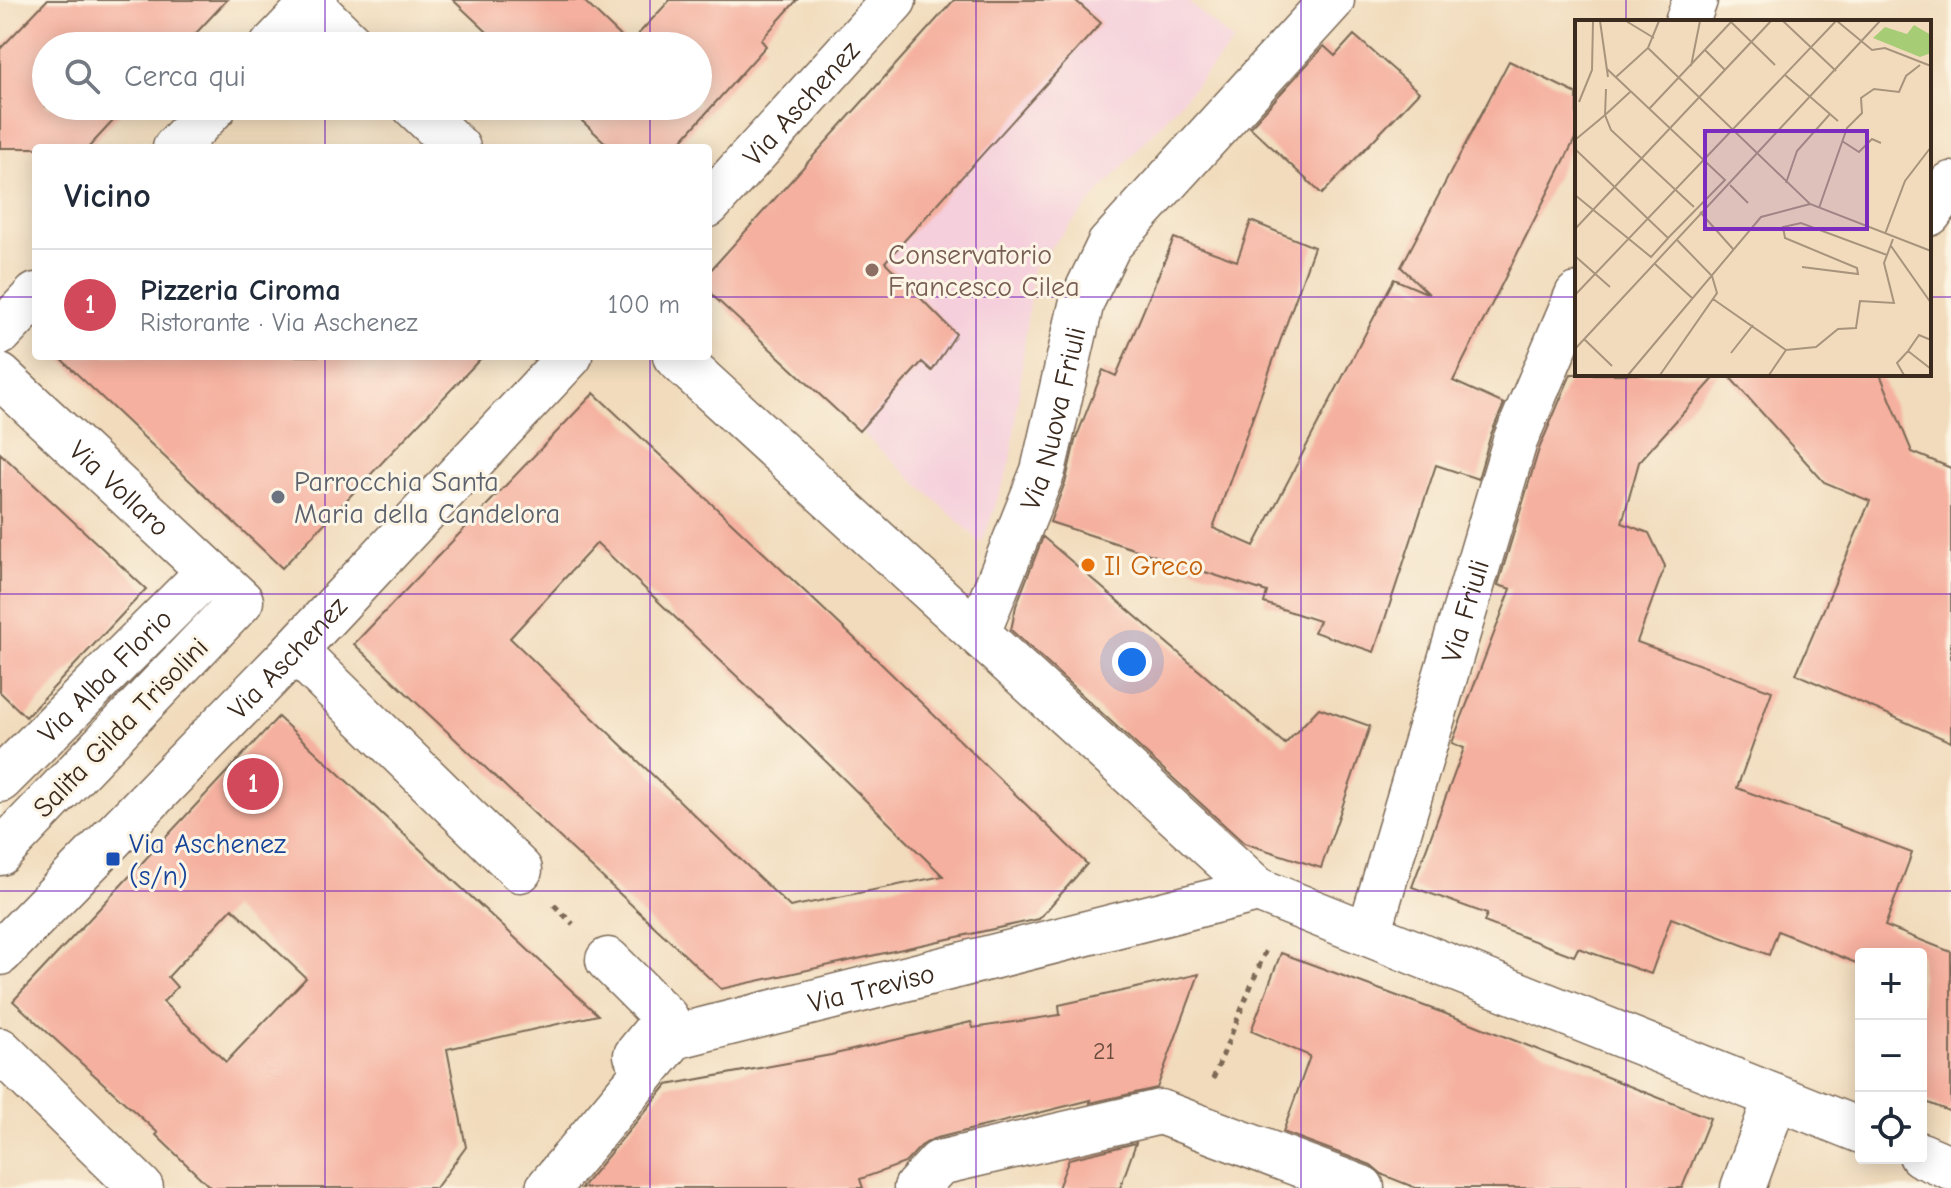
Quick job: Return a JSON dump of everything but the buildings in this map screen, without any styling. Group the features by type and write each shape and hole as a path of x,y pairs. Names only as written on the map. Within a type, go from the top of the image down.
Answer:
{"street":[{"name":"Via Aschenez","path":"712,201 894,0"},
{"name":"Via Nuova Friuli","path":"978,633 1043,471 1082,301 1109,245 1332,0"},
{"path":"1688,20 1695,0"},
{"path":"284,32 311,2 340,32"},
{"path":"179,144 202,120"},
{"path":"429,120 454,144"},
{"path":"1931,211 1951,184"},
{"path":"0,333 32,299"},
{"name":"Via Friuli","path":"1369,933 1515,441 1575,300"},
{"name":"Via Aschenez","path":"0,953 295,650 566,360"},
{"path":"679,360 1272,896 1855,1129"},
{"name":"Via Vollaro","path":"0,376 241,601"},
{"name":"Via Alba Florio","path":"0,780 209,571"},
{"name":"Salita Gilda Trisolini","path":"0,853 241,601"},
{"path":"295,650 520,870"},
{"name":"Via Treviso","path":"548,1188 674,1037 1272,896"},
{"path":"524,1188 666,1018 608,960"},
{"path":"0,1050 141,1188"},
{"path":"1743,1188 1776,1097"},
{"path":"916,1188 939,1163 1160,1112 1362,1188"},
{"path":"1927,1158 1951,1168"}],"path":[{"path":"520,870 608,960"},
{"path":"1194,1125 1272,896"}],"shaded area":[{"name":"Conservatorio Francesco Cilea","path":"954,0 1186,0 1234,42 1033,267 1011,461 982,543 713,296 712,269"}],"place":[{"name":"Conservatorio Francesco Cilea","path":"872,270"},
{"name":"Parrocchia Santa Maria della Candelora","path":"278,497"},
{"name":"Il Greco","path":"1088,565"},
{"name":"Pizzeria Ciroma","path":"253,784"},
{"name":"Via Aschenez (s/n)","path":"113,859"}]}
